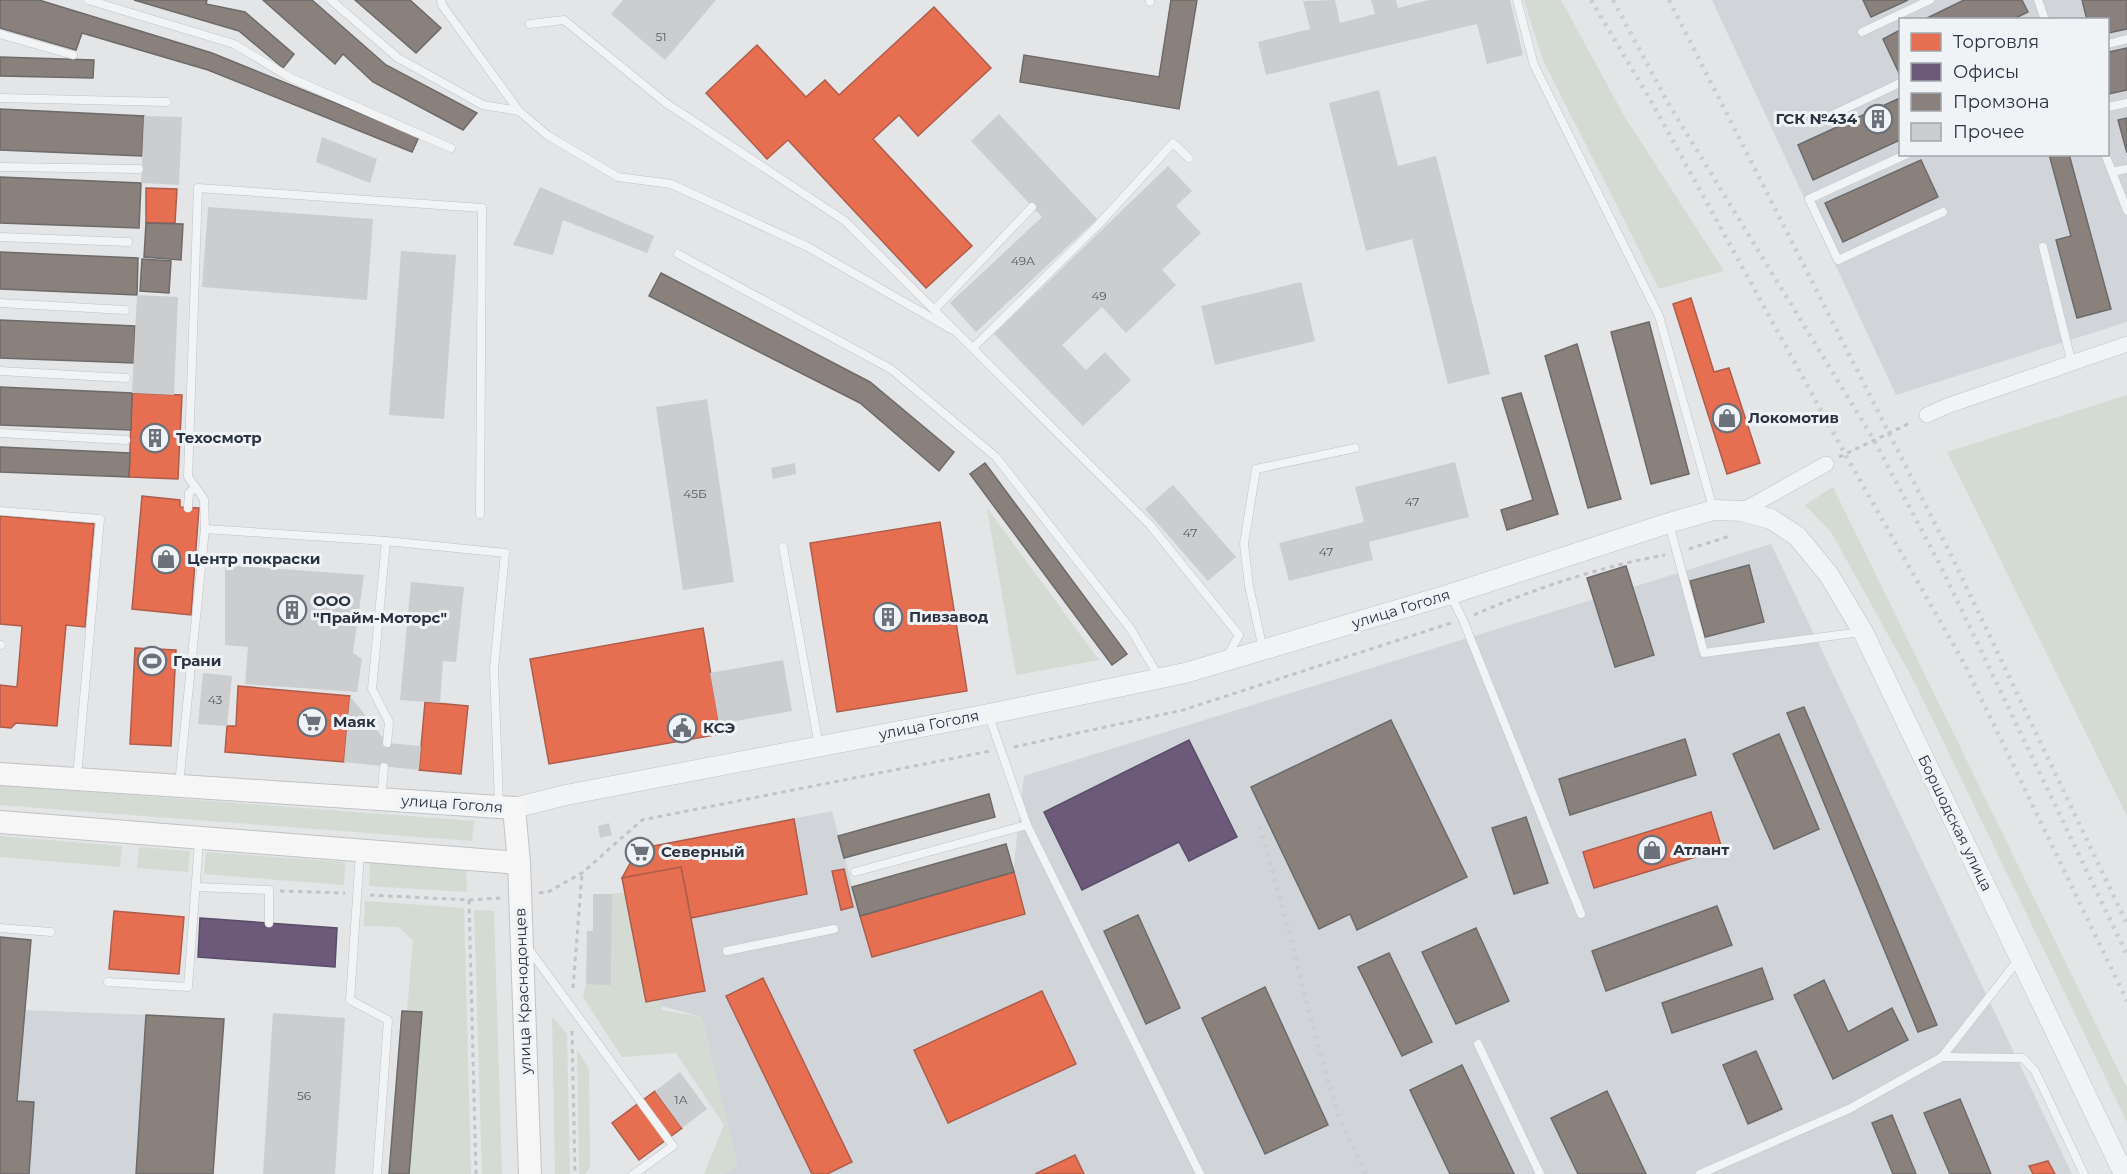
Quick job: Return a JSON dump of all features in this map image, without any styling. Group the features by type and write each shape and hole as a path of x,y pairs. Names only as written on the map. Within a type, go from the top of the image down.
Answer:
{"main road":[{"name":"улица Гоголя","path":"0,774 506,807"},
{"name":"улица Краснодонцев","path":"506,807 519,863 530,1174"},
{"path":"0,822 519,863"}],"street":[{"path":"1927,415 2127,344"},
{"path":"1742,511 1826,464"},
{"name":"улица Гоголя","path":"506,807 989,714 1160,678 1451,594 1714,510 1742,511"},
{"name":"Боршодская улица","path":"1742,511 1771,519 1797,536 1829,575 1863,632 2124,1174"}],"lane":[{"path":"88,0 234,44 291,78 452,148"},
{"path":"331,0 398,58 483,105 519,111"},
{"path":"1517,0 1534,64 1659,316 1714,510"},
{"path":"1862,32 1930,0"},
{"path":"2038,0 2041,18"},
{"path":"440,2 519,111 547,135 618,177 671,184 796,241 961,334"},
{"path":"530,24 564,20 666,103 845,221 961,334 1150,525 1239,635 1225,661"},
{"path":"0,34 73,55"},
{"path":"2109,44 2127,39"},
{"path":"1832,115 1899,83"},
{"path":"0,98 166,102"},
{"path":"2109,107 2127,103"},
{"path":"974,347 1099,224 1173,143 1190,158"},
{"path":"1903,156 1809,200 1838,260 1943,212"},
{"path":"2106,156 2127,210"},
{"path":"0,166 139,169"},
{"path":"2112,172 2127,169"},
{"path":"179,786 205,529 204,499 188,477 198,188 482,208 480,514"},
{"path":"934,309 1032,207"},
{"path":"0,237 128,242"},
{"path":"2043,247 2072,364"},
{"path":"678,254 891,369 996,457 1130,628 1160,678"},
{"path":"0,303 125,310"},
{"path":"0,371 126,378"},
{"path":"0,434 126,440"},
{"path":"1263,650 1249,586 1244,544 1256,470 1354,448"},
{"path":"188,508 189,493 195,487"},
{"path":"0,511 100,519 77,779"},
{"path":"1669,523 1704,653 1863,632"},
{"path":"205,529 386,541 505,553 494,669 506,807"},
{"path":"386,541 372,689 389,722 387,743"},
{"path":"783,547 819,746"},
{"path":"1451,594 1581,914"},
{"path":"989,714 1027,825 1200,1174"},
{"path":"381,799 384,767"},
{"path":"855,872 1027,825"},
{"path":"108,982 188,987 199,837"},
{"path":"360,849 350,1000 388,1020 377,1174"},
{"path":"197,887 269,891 269,923"},
{"path":"0,928 51,932"},
{"path":"727,951 834,929"},
{"path":"522,938 673,1146 634,1174"},
{"path":"1700,1174 1849,1109 1942,1057 2020,958"},
{"path":"1478,1044 1540,1174"},
{"path":"1942,1057 2023,1058 2035,1071 2084,1174"}],"path":[{"path":"1826,464 1927,415"},
{"path":"582,873 642,820 1002,749 1183,710 1463,620 1508,600 1632,561 1677,552 1731,536"},
{"path":"269,891 469,900 476,1174"}],"shaded area":[{"path":"1524,0 1561,0 1623,114 1724,271 1659,289 1543,60"},
{"path":"1712,0 2127,0 2127,322 1896,395"},
{"path":"2127,395 2127,816 1947,452"},
{"path":"1833,487 2127,1088 2127,1122 1916,685 1831,532 1805,505"},
{"path":"987,508 1099,660 1016,675"},
{"path":"1771,544 2072,1174 1084,1174 1074,1155 1035,1174 827,1174 851,1162 726,996 812,1174 724,1174 737,1165 702,1017 646,1002 638,849 832,811 860,915 1013,872 1024,776","holes":["1042,991 1076,1064 948,1123 915,1049"]},
{"path":"0,785 474,821 472,841 0,805"},
{"path":"0,836 122,846 120,867 0,857"},
{"path":"139,847 190,851 188,872 137,868"},
{"path":"206,852 345,862 344,885 204,874"},
{"path":"370,862 466,867 467,892 369,886"},
{"path":"625,892 646,1002 660,999 662,1010 702,1017 737,1165 724,1174 704,1174 724,1125 676,1053 622,1057 583,997 586,984 611,984 612,894"},
{"path":"365,901 464,908 471,1174 409,1174 421,1013 407,1011 413,940 398,927 364,926"},
{"path":"474,910 494,911 502,1174 482,1174"},
{"path":"25,1010 146,1015 136,1174 29,1174 34,1103 17,1101"},
{"path":"552,1017 567,1034 570,1174 555,1174"},
{"path":"577,1050 589,1069 590,1167 585,1174 579,1174"}],"building: Торговля":[{"path":"934,7 991,68 918,136 899,115 873,139 972,246 926,288 788,140 767,159 706,93 757,45 806,97 825,80 839,95"},
{"path":"146,188 177,189 175,223 146,223"},
{"name":"Локомотив","path":"1691,298 1714,372 1729,368 1760,463 1727,474 1673,304"},
{"name":"Техосмотр","path":"132,393 182,395 178,479 129,477"},
{"name":"Центр покраски","path":"142,496 180,500 180,507 199,508 191,615 132,609"},
{"path":"0,516 94,524 85,627 66,625 57,726 16,723 11,728 0,727 0,685 17,687 22,626 0,624"},
{"name":"Пивзавод","path":"940,522 967,691 837,712 810,543"},
{"path":"703,628 721,734 549,764 530,659"},
{"path":"135,648 176,650 171,746 130,744"},
{"path":"238,686 350,696 344,762 225,752 227,726 236,726"},
{"path":"425,702 468,706 461,774 419,770"},
{"name":"Атлант","path":"1711,812 1722,849 1594,888 1583,852"},
{"path":"794,819 807,894 691,918 681,867 622,878 638,849"},
{"path":"681,867 705,991 646,1002 622,878"},
{"path":"844,869 853,907 841,910 832,871"},
{"path":"1014,872 1025,914 872,957 860,916"},
{"path":"114,911 184,917 179,974 109,969"},
{"path":"763,978 852,1162 827,1174 812,1174 726,996"},
{"path":"1042,991 1076,1064 948,1123 914,1050"},
{"path":"655,1091 682,1128 639,1160 612,1123"},
{"path":"1075,1155 1084,1174 1035,1174"},
{"path":"2048,1161 2055,1174 2033,1174 2029,1166"}],"building: Офисы":[{"path":"1189,740 1237,837 1189,861 1179,842 1082,890 1044,812"},
{"path":"200,918 337,928 335,967 198,957"}],"building: Промзона":[{"path":"0,0 39,0 212,53 419,137 412,152 208,70 82,33 76,50 0,28"},
{"path":"134,0 207,0 206,4 245,12 294,54 283,68 239,31"},
{"path":"263,0 312,0 386,65 477,113 463,130 373,82 343,54 335,64"},
{"path":"355,0 410,0 441,28 416,53"},
{"path":"1171,0 1197,0 1179,109 1020,82 1024,55 1159,77"},
{"path":"1863,0 1908,0 1871,17"},
{"path":"1964,0 2022,0 2028,12 2016,18 1927,18"},
{"path":"2082,0 2127,0 2127,29 2109,33 2109,18 2086,18"},
{"path":"1899,31 1899,73 1883,39"},
{"path":"2127,48 2127,90 2109,94 2109,52"},
{"path":"0,57 94,60 93,78 0,76"},
{"name":"ГСК №434","path":"1899,98 1899,140 1813,180 1798,145"},
{"path":"0,109 144,116 142,156 0,150"},
{"path":"2127,118 2127,153 2118,120"},
{"path":"2050,156 2070,156 2111,309 2077,318 2056,240 2071,236"},
{"path":"1921,160 1938,197 1843,242 1825,203"},
{"path":"0,177 141,183 139,228 0,223"},
{"path":"146,223 183,224 181,260 144,257"},
{"path":"0,252 138,258 137,295 0,289"},
{"path":"142,259 171,261 169,293 140,291"},
{"path":"661,273 870,382 954,452 939,471 860,403 649,296"},
{"path":"0,320 135,326 134,363 0,358"},
{"path":"1649,322 1689,474 1651,484 1611,332"},
{"path":"1577,344 1621,499 1588,508 1545,356"},
{"path":"0,387 132,393 131,430 0,425"},
{"path":"1521,393 1558,514 1507,530 1501,510 1533,500 1502,398"},
{"path":"0,447 130,453 129,477 0,472"},
{"path":"985,463 1127,654 1112,665 970,474"},
{"path":"1749,565 1764,622 1705,637 1690,581"},
{"path":"1626,566 1654,655 1615,667 1587,578"},
{"path":"1804,707 1937,1025 1918,1032 1787,713"},
{"path":"1391,720 1467,877 1357,930 1350,914 1319,929 1251,787"},
{"path":"1779,734 1819,829 1774,849 1733,754"},
{"path":"1685,739 1696,775 1570,815 1559,779"},
{"path":"989,794 995,817 844,858 838,836"},
{"path":"1526,817 1548,883 1514,894 1492,828"},
{"path":"1006,844 1014,872 860,916 852,887"},
{"path":"1717,906 1732,945 1606,991 1592,951"},
{"path":"1138,915 1180,1008 1146,1024 1104,931"},
{"path":"1476,928 1509,1001 1456,1024 1422,952"},
{"path":"0,937 31,940 17,1101 34,1102 29,1174 0,1174"},
{"path":"1389,953 1432,1042 1402,1056 1358,967"},
{"path":"1762,968 1773,999 1672,1033 1662,1003"},
{"path":"1824,980 1848,1032 1892,1008 1908,1040 1833,1079 1794,995"},
{"path":"1265,987 1328,1125 1265,1154 1202,1018"},
{"path":"402,1011 422,1012 409,1174 389,1174"},
{"path":"146,1015 224,1019 213,1174 136,1174"},
{"path":"1756,1051 1782,1109 1748,1124 1723,1065"},
{"path":"1462,1065 1514,1174 1450,1174 1410,1090"},
{"path":"1607,1091 1646,1174 1578,1174 1551,1118"},
{"path":"1960,1099 1991,1174 1950,1174 1924,1113"},
{"path":"1892,1115 1916,1174 1893,1174 1872,1123"}],"building: Прочее":[{"path":"623,0 716,0 665,60 611,14"},
{"path":"1335,0 1340,23 1375,14 1371,0 1396,0 1398,8 1429,0 1510,0 1523,55 1487,64 1477,24 1266,75 1258,42 1310,29 1303,1"},
{"path":"1379,90 1398,166 1436,156 1490,374 1448,384 1412,239 1366,251 1329,103"},
{"path":"999,114 1097,219 976,332 950,303 1042,217 971,141"},
{"path":"144,116 182,117 179,185 141,183"},
{"path":"322,137 377,159 370,183 316,162"},
{"path":"1168,166 1192,191 1176,206 1201,233 1162,270 1176,285 1126,333 1102,307 1062,345 1086,370 1105,352 1131,380 1083,426 994,334"},
{"path":"540,187 654,236 647,253 563,220 553,255 513,245"},
{"path":"208,207 373,219 367,300 202,287"},
{"path":"401,251 456,255 444,419 389,415"},
{"path":"1301,282 1315,341 1215,365 1201,306"},
{"path":"137,295 178,297 174,395 132,393"},
{"path":"707,399 734,582 683,590 656,407"},
{"path":"1455,462 1469,517 1369,542 1373,560 1289,581 1279,543 1364,522 1355,487"},
{"path":"795,463 796,474 773,479 771,468"},
{"path":"1173,485 1236,557 1208,581 1145,509"},
{"name":"ООО \"Прайм-Моторс\"","path":"225,565 364,575 353,653 362,659 357,692 245,684 248,647 225,645"},
{"path":"411,582 464,587 456,662 443,661 440,703 400,700"},
{"path":"783,660 792,711 719,724 710,673"},
{"path":"203,673 232,676 227,726 198,724"},
{"path":"350,696 387,743 421,746 419,770 344,762"},
{"path":"609,823 612,835 600,838 598,826"},
{"path":"593,894 612,894 611,985 586,984 587,931 593,931"},
{"path":"273,1013 345,1018 335,1174 263,1174"},
{"path":"680,1072 707,1109 682,1128 655,1091"}],"railway":[{"path":"1591,0 1651,101 1845,454 1965,665 2127,1001"},
{"path":"1613,0 1668,103 1874,440 1940,565 2127,955"},
{"path":"1669,0 1953,559 2127,924"},
{"path":"1260,827 1339,1118 1366,1174"}],"place":[{"name":"ГСК №434","path":"1878,119"},
{"name":"Локомотив","path":"1727,418"},
{"name":"Техосмотр","path":"155,438"},
{"name":"Центр покраски","path":"166,559"},
{"name":"ООО \"Прайм-Моторс\"","path":"292,610"},
{"name":"Пивзавод","path":"888,617"},
{"name":"Грани","path":"152,661"},
{"name":"Маяк","path":"312,722"},
{"name":"КСЭ","path":"682,728"},
{"name":"Атлант","path":"1652,850"},
{"name":"Северный","path":"640,852"}]}
